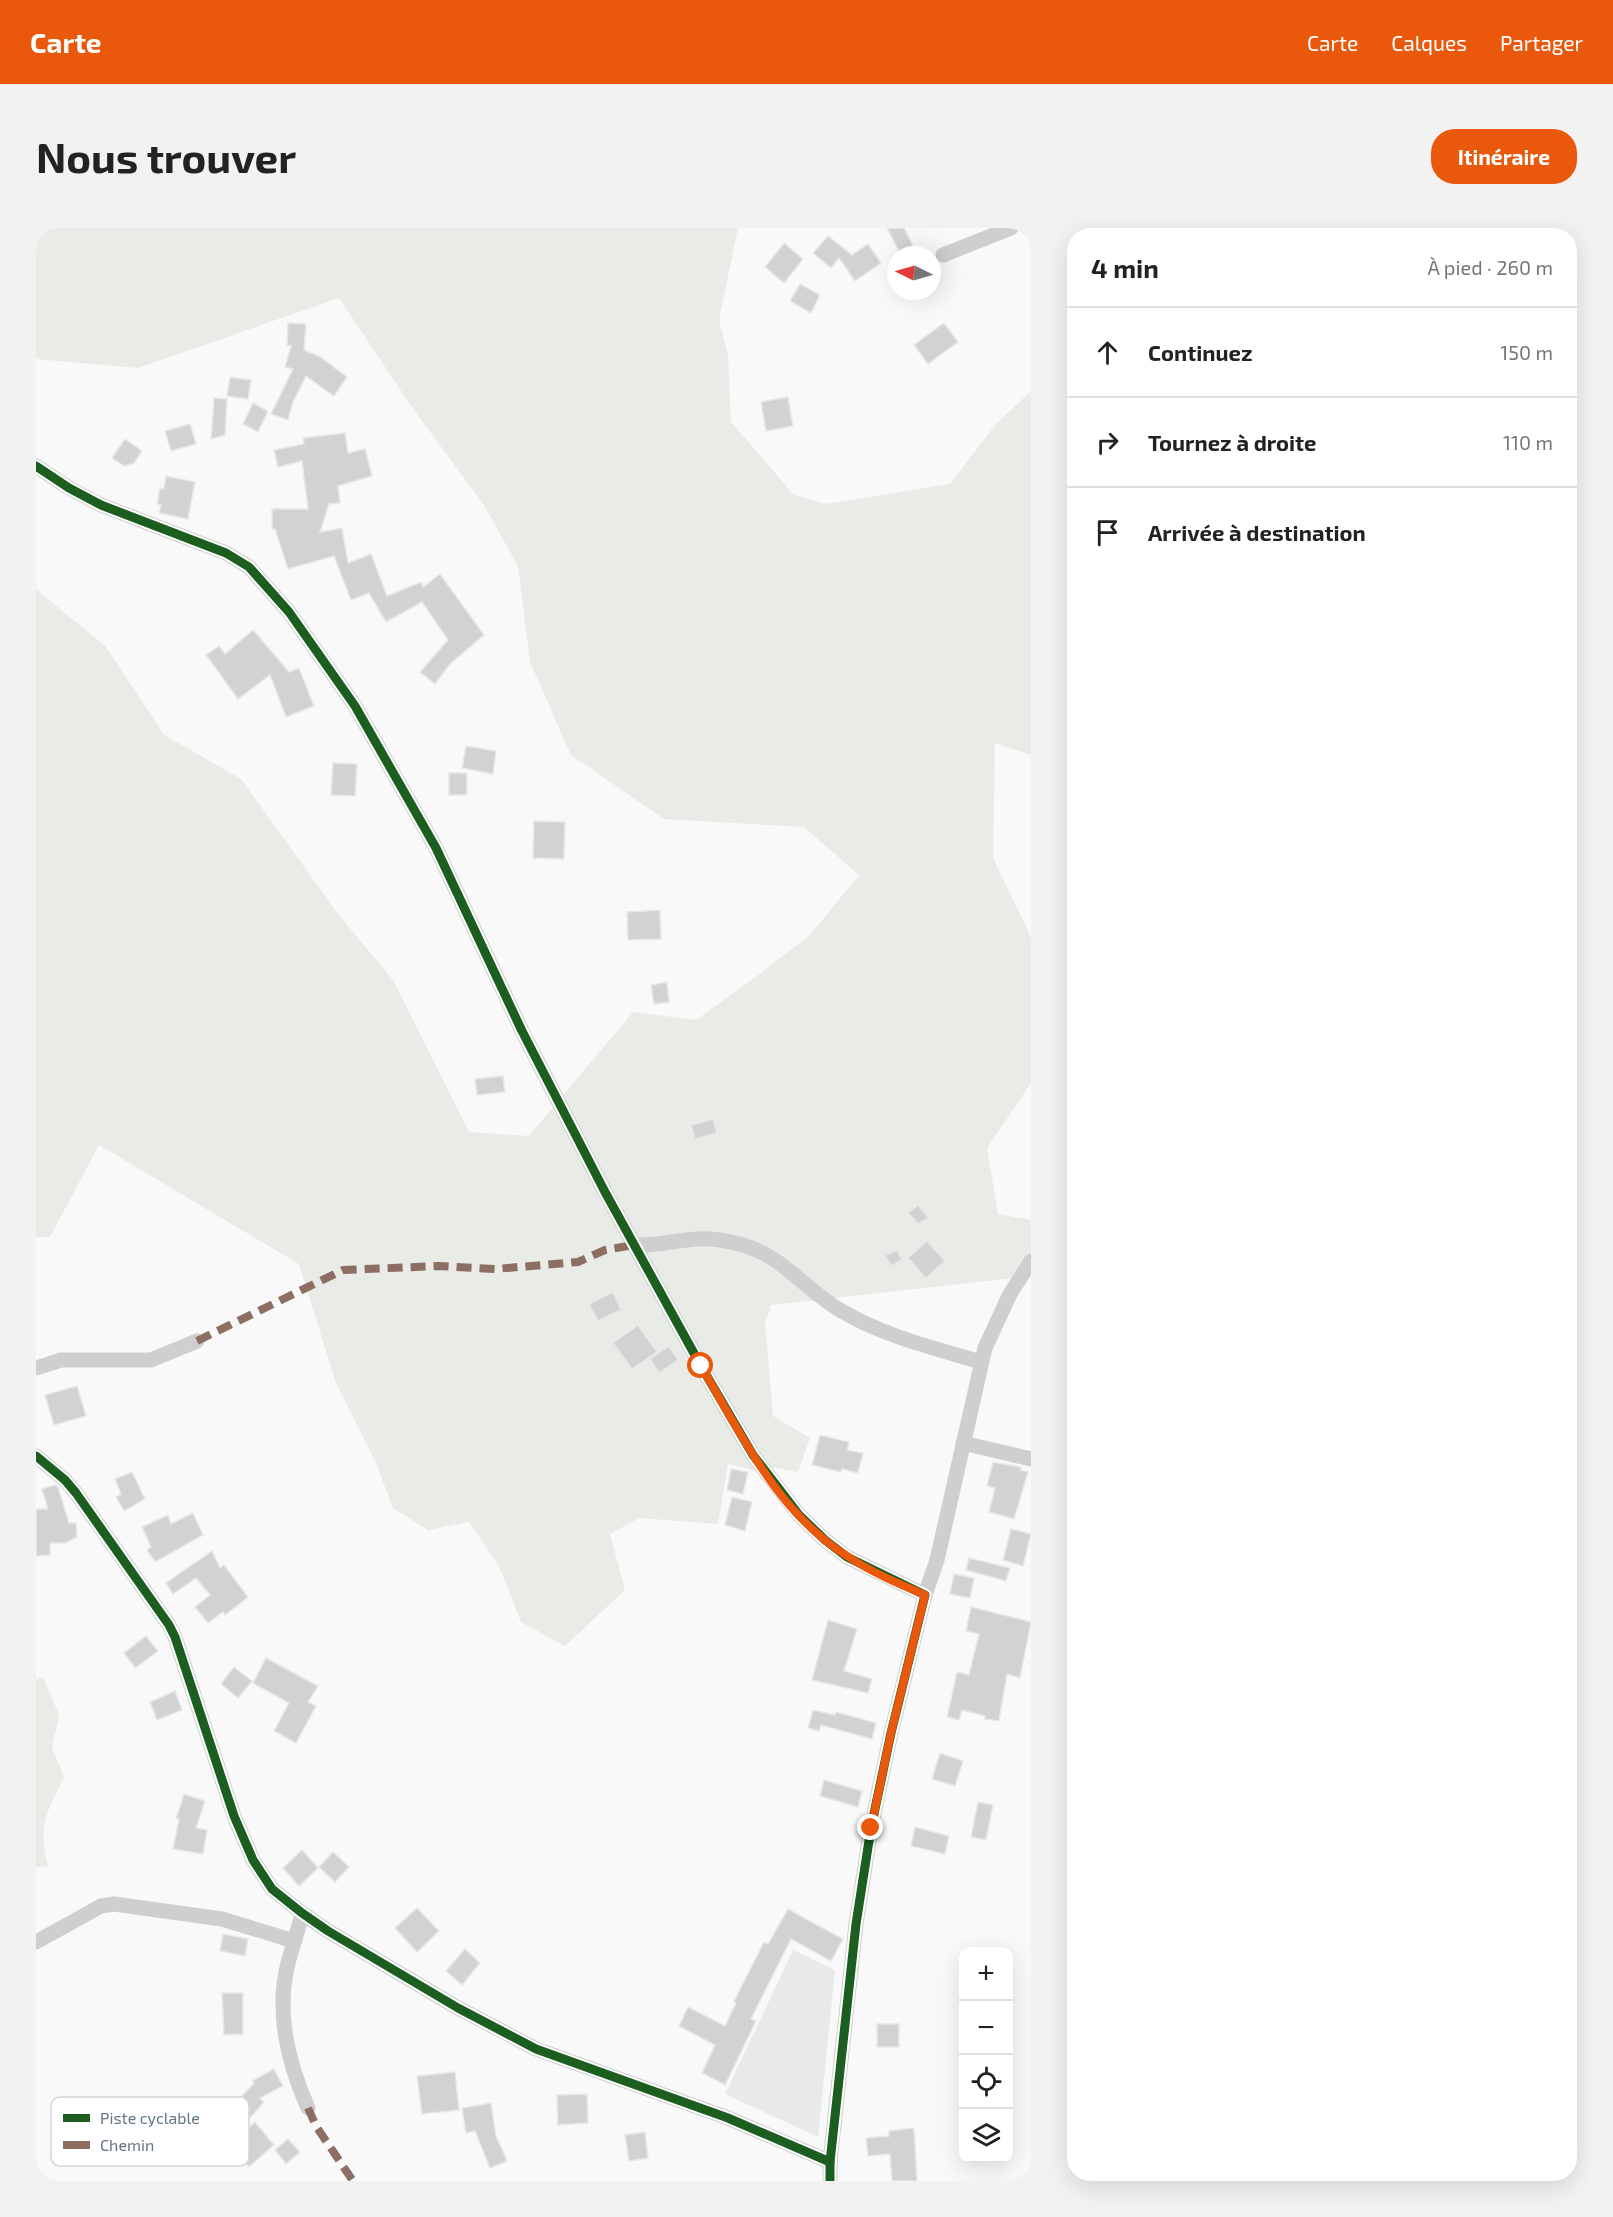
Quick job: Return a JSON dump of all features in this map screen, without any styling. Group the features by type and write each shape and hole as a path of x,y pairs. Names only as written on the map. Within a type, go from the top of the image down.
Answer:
{"street":[{"path":"943,255 1011,228"},
{"path":"36,466 69,488 101,505 226,553 249,567 289,612 355,706 436,848 522,1031 634,1245 753,1455 798,1515 847,1557 925,1595"},
{"path":"634,1245 655,1246 699,1239 741,1244 771,1255 840,1310 915,1343 981,1362"},
{"path":"830,2181 830,2162 856,1924 871,1828 891,1733 925,1595 937,1560 981,1362 998,1317 1031,1261"},
{"path":"36,1368 61,1360 152,1360 198,1341"},
{"path":"963,1443 1031,1459"},
{"path":"36,1456 76,1492 169,1625 175,1637 234,1816 253,1860 272,1889 328,1931 458,2008 536,2049 728,2118 830,2162"},
{"path":"36,1942 101,1906 114,1904 222,1919 294,1941"},
{"path":"302,1913 285,1975 285,2025 294,2068 308,2108"}],"shaded area":[{"path":"36,228 738,228 719,320 728,356 731,422 794,495 825,504 950,484 996,424 1031,391 1031,755 995,743 993,858 1031,937 1031,1083 987,1148 998,1214 1031,1220 1031,1276 771,1305 765,1323 773,1416 810,1438 798,1472 770,1467 755,1471 728,1464 718,1524 639,1518 610,1534 625,1590 565,1646 521,1622 499,1566 469,1522 428,1530 393,1508 376,1463 336,1383 299,1264 99,1145 50,1237 36,1237 36,589 106,647 164,735 241,779 338,914 393,980 469,1132 529,1136 633,1012 696,1020 810,935 859,875 804,827 664,819 571,755 530,662 518,566 484,505 414,410 339,298 138,368 36,359"},
{"path":"43,1677 59,1715 52,1748 64,1777 49,1810 44,1829 43,1840 48,1866 36,1867 36,1680"},
{"path":"793,1950 835,1970 818,2137 725,2094"}],"building":[{"path":"887,228 904,228 913,246 896,246"},
{"path":"828,236 852,255 868,244 881,263 855,281 839,258 831,268 813,253"},
{"path":"784,243 803,259 784,283 765,267"},
{"path":"800,284 820,295 811,313 790,301"},
{"path":"288,323 306,324 304,350 320,357 347,377 334,396 306,376 293,402 288,420 271,414 293,369 285,367 291,346 287,345"},
{"path":"944,323 958,342 928,364 914,345"},
{"path":"230,377 251,380 248,399 227,396"},
{"path":"788,397 793,426 766,431 761,402"},
{"path":"214,398 227,399 225,435 211,439"},
{"path":"253,403 268,411 258,432 243,424"},
{"path":"190,424 196,444 171,451 165,431"},
{"path":"345,433 348,453 365,449 372,476 338,486 340,503 329,504 320,532 342,528 348,563 371,554 387,596 421,582 423,587 440,574 484,635 450,664 435,684 420,672 448,640 422,602 386,622 369,593 351,600 334,556 288,569 275,529 272,529 272,509 308,509 302,461 278,467 274,450 304,444 303,438"},
{"path":"125,439 142,451 134,463 124,466 112,458"},
{"path":"166,476 195,482 188,519 159,513 161,505 157,504 160,488 164,489"},
{"path":"253,630 289,672 299,668 314,706 286,717 270,675 238,699 206,655 219,646 225,654"},
{"path":"466,746 496,751 493,774 462,768"},
{"path":"333,763 357,764 355,796 331,795"},
{"path":"449,773 467,773 467,795 449,795"},
{"path":"534,821 565,822 564,859 533,858"},
{"path":"660,910 661,939 628,940 627,912"},
{"path":"667,982 669,1002 654,1004 651,985"},
{"path":"503,1076 505,1092 477,1095 475,1079"},
{"path":"713,1119 717,1133 695,1139 691,1125"},
{"path":"918,1205 929,1218 918,1224 908,1213"},
{"path":"927,1241 945,1261 926,1278 908,1258"},
{"path":"897,1250 902,1260 891,1266 885,1255"},
{"path":"613,1292 621,1310 598,1321 589,1304"},
{"path":"638,1325 657,1352 632,1369 613,1343"},
{"path":"669,1346 678,1360 659,1373 650,1359"},
{"path":"77,1386 86,1416 54,1425 45,1395"},
{"path":"820,1435 849,1442 847,1450 863,1453 858,1473 842,1469 841,1472 812,1465"},
{"path":"993,1462 1021,1467 1020,1470 1028,1472 1014,1519 989,1512 995,1488 987,1486"},
{"path":"731,1469 748,1472 743,1494 727,1490"},
{"path":"132,1472 145,1499 124,1511 116,1497 121,1494 115,1479"},
{"path":"55,1485 58,1487 69,1523 76,1523 77,1537 65,1543 50,1543 50,1555 36,1556 36,1509 48,1509 42,1489"},
{"path":"732,1497 752,1502 745,1531 725,1525"},
{"path":"193,1513 203,1535 155,1562 147,1550 151,1547 142,1527 168,1515 171,1524"},
{"path":"1011,1529 1031,1534 1023,1566 1003,1560"},
{"path":"212,1551 220,1568 224,1565 248,1597 225,1615 223,1612 208,1623 195,1607 210,1595 196,1578 173,1594 166,1583"},
{"path":"969,1558 1010,1568 1006,1581 966,1570"},
{"path":"954,1574 974,1578 970,1598 950,1594"},
{"path":"971,1607 1031,1622 1020,1678 1007,1674 999,1721 985,1719 985,1716 962,1710 959,1720 947,1717 957,1672 969,1675 979,1634 966,1631"},
{"path":"828,1620 857,1629 844,1671 872,1679 868,1693 812,1680"},
{"path":"146,1636 158,1651 135,1668 124,1653"},
{"path":"266,1658 318,1686 308,1702 316,1706 296,1743 274,1731 289,1703 253,1683"},
{"path":"234,1667 252,1681 238,1698 221,1684"},
{"path":"175,1691 182,1710 157,1720 150,1702"},
{"path":"813,1710 835,1715 836,1712 876,1723 872,1739 821,1725 819,1731 808,1728"},
{"path":"940,1753 963,1761 955,1786 932,1779"},
{"path":"824,1780 862,1791 858,1807 820,1796"},
{"path":"184,1794 205,1801 196,1828 207,1830 203,1854 173,1849 179,1819 176,1819"},
{"path":"978,1802 993,1805 986,1840 971,1837"},
{"path":"915,1827 949,1836 945,1854 911,1846"},
{"path":"302,1850 318,1868 299,1886 283,1868"},
{"path":"333,1852 349,1867 335,1882 319,1867"},
{"path":"417,1908 439,1931 417,1952 395,1928"},
{"path":"788,1909 843,1939 831,1961 791,1939 751,2019 756,2021 725,2085 702,2073 715,2045 679,2026 688,2007 725,2026 736,2003 734,2001 764,1942 768,1944"},
{"path":"223,1934 248,1939 245,1956 220,1951"},
{"path":"465,1949 480,1963 462,1985 446,1971"},
{"path":"222,1993 243,1993 243,2034 224,2035"},
{"path":"877,2024 899,2024 899,2047 877,2047"},
{"path":"274,2069 283,2086 260,2098 264,2102 249,2119 249,2097 241,2097 254,2083 252,2081"},
{"path":"455,2072 459,2110 422,2114 417,2076"},
{"path":"587,2094 588,2123 558,2125 557,2095"},
{"path":"491,2103 496,2136 507,2161 490,2168 475,2131 466,2133 462,2108"},
{"path":"255,2122 274,2145 249,2167 248,2166 249,2127"},
{"path":"914,2128 917,2181 892,2181 890,2154 868,2156 866,2138 889,2136 889,2131"},
{"path":"645,2132 648,2158 629,2161 625,2135"},
{"path":"288,2139 300,2152 286,2164 275,2150"}],"marked path":[{"path":"197,1341 343,1270 438,1266 495,1269 578,1262 605,1250 634,1245"},
{"path":"308,2108 316,2126 353,2181"}],"cycle path":[{"path":"36,466 69,488 101,505 226,553 249,567 289,612 355,706 436,848 522,1031 605,1192 753,1455 799,1515 825,1540 847,1557 925,1595 891,1733 871,1828 856,1924 830,2162 830,2181"},
{"path":"36,1456 65,1480 76,1493 169,1625 175,1637 234,1816 253,1860 272,1889 328,1931 458,2008 536,2049 728,2118 830,2162"}],"route":[{"path":"701,1366 753,1455 798,1515 847,1557 925,1595 891,1733 871,1828"}]}
